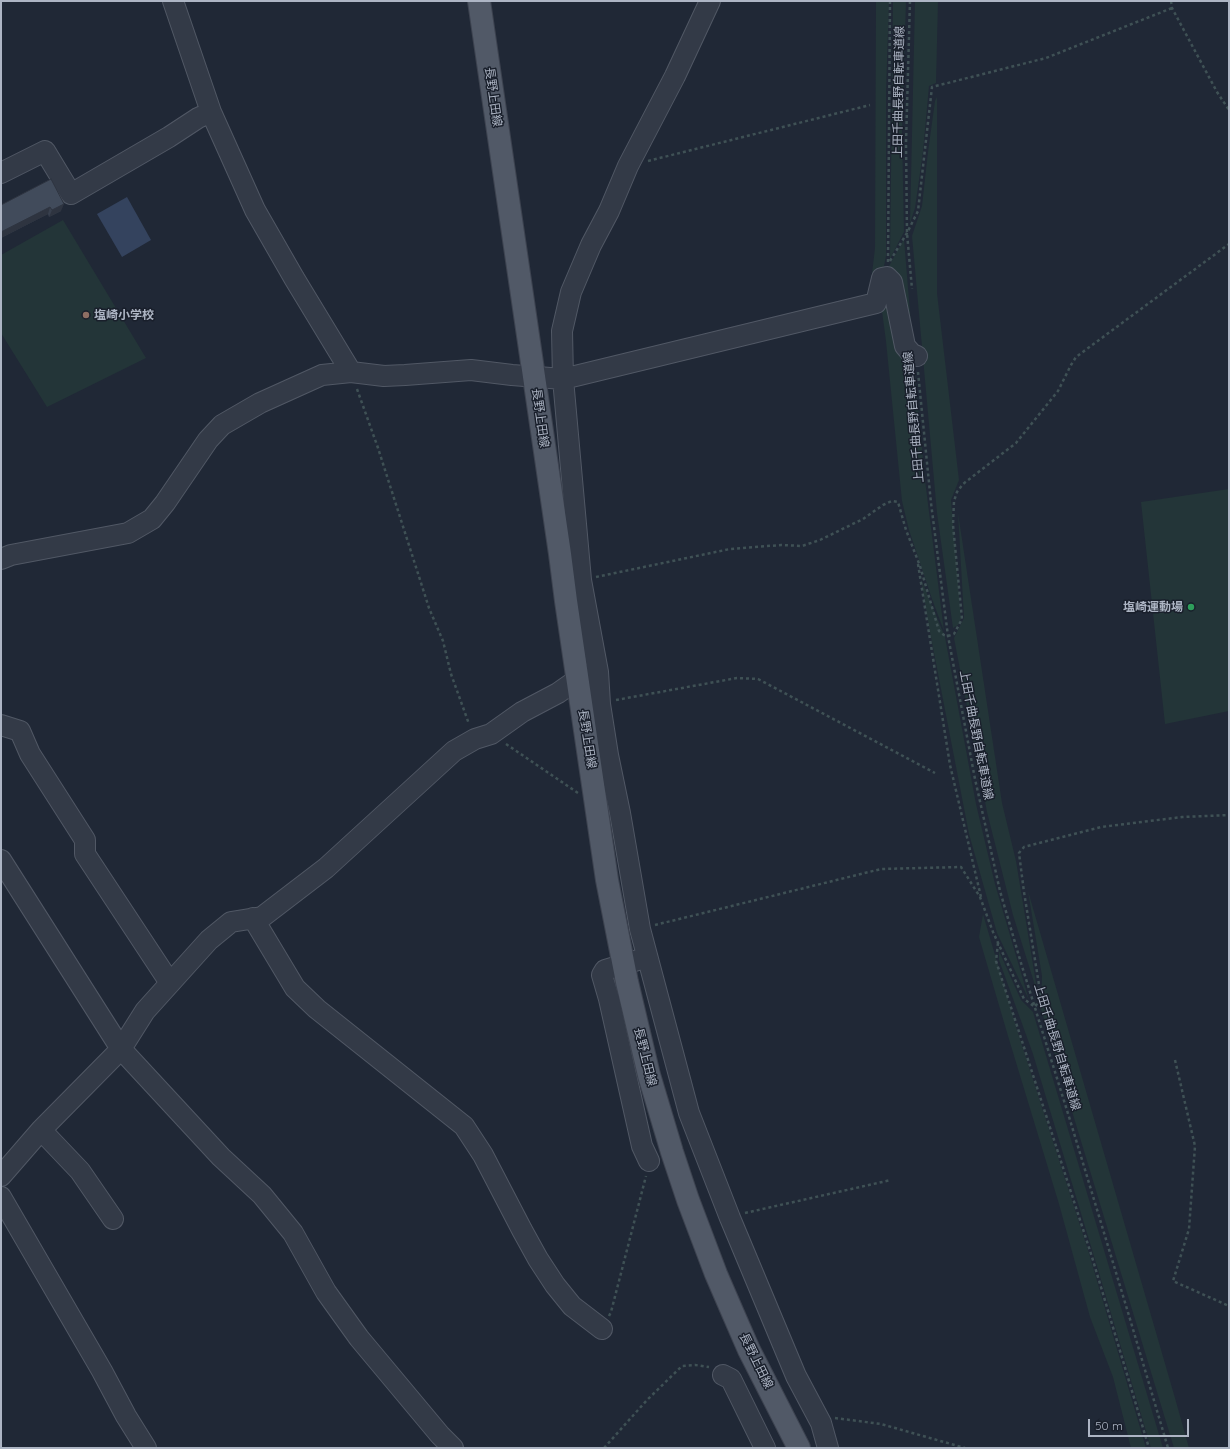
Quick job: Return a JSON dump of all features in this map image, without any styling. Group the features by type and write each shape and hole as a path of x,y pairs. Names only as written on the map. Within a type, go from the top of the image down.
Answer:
{"main road":[{"name":"長野上田線","path":"479,1 607,880 623,964 649,1075 688,1200 716,1274 749,1350 799,1448"}],"street":[{"path":"174,1 212,112 255,210 351,372"},
{"path":"710,1 675,76 628,166 609,211 591,245 571,292 562,331 563,379 581,580 598,672 600,704 608,755 620,813 640,929 689,1113 730,1218 796,1376 821,1423 828,1448"},
{"path":"1,173 45,151 71,194 170,137 198,118 212,112"},
{"path":"1,560 19,553 128,533 152,519 165,503 208,440 222,425 260,403 322,375 351,372 384,376 471,370 563,379 876,303 882,278 887,277 892,282 905,346 912,354 917,356"},
{"path":"1,1176 41,1130 121,1049 145,1011 209,940 231,922 262,917 326,868 454,751 483,737 522,712 558,693 578,679 598,672"},
{"path":"1,725 20,731 30,754 85,840 85,854 170,983"},
{"path":"597,806 620,813"},
{"path":"1,860 8,888 121,1049 221,1157 266,1200 293,1232 326,1292 359,1338 440,1435 453,1448"},
{"path":"253,918 295,988 317,1009 464,1126 483,1155 538,1259 555,1285 572,1306 602,1329"},
{"path":"648,957 605,970 602,975 609,999 642,1146 649,1161"},
{"path":"41,1130 80,1171 113,1219"},
{"path":"1,1197 146,1448"},
{"path":"724,1375 731,1379 765,1448"}],"path":[{"path":"890,1 888,265 918,211 932,87 1046,58 1172,8"},
{"name":"上田千曲長野自転車道線","path":"910,1 906,143 907,233 912,294"},
{"path":"1171,1 1172,8 1217,92 1229,110"},
{"path":"628,166 870,105"},
{"path":"581,580 730,549 781,545 802,546 820,540 863,519 892,501 898,502 940,631 944,635 948,636 954,634 962,619 953,525 954,501 957,492 963,484 1016,443 1058,391 1076,358 1229,244"},
{"name":"上田千曲長野自転車道線","path":"917,356 931,503 948,636 975,779 999,884 1021,963 1128,1311 1168,1448"},
{"path":"351,372 378,448 430,608 444,641 451,674 483,737 584,796 597,806"},
{"path":"917,557 950,765 983,907"},
{"path":"600,704 737,678 758,679 935,774"},
{"path":"640,929 881,869 961,867 980,897 998,943 1024,999 1035,1007 1040,997 1019,853 1024,847 1101,827 1182,817 1229,815"},
{"path":"998,943 996,961 1092,1256 1149,1448"},
{"path":"1175,1060 1195,1146 1189,1229 1173,1281 1229,1306"},
{"path":"602,1329 611,1312 649,1161"},
{"path":"730,1218 737,1215 891,1180"},
{"path":"604,1448 647,1400 682,1366 695,1365 709,1367 724,1375"},
{"path":"821,1423 829,1418 869,1422 965,1448"}],"shaded area":[{"path":"876,1 889,1 886,92 886,256 884,266 870,291 875,248"},
{"path":"893,1 906,1 902,131 904,232 890,259"},
{"path":"915,1 938,1 936,83 929,86 923,152 915,208 910,223"},
{"path":"937,97 937,293 959,480 951,500 961,619 958,625 953,628 937,513 912,236 922,206 935,101"},
{"path":"63,220 146,358 47,407 1,333 1,255"},
{"path":"904,239 913,349 889,266"},
{"path":"888,281 914,363 925,480 944,631 909,530 902,501 881,304"},
{"name":"塩崎運動場","path":"1229,489 1229,711 1165,724 1141,502"},
{"path":"958,513 1002,803 1016,861 1038,995 1013,915 987,812 954,638 964,618"},
{"path":"921,579 945,637 976,804 995,884 1029,1000 997,933 969,834"},
{"path":"1028,891 1189,1448 1174,1448 1041,1009 1042,976"},
{"path":"983,914 1017,1030 1088,1250 1146,1448 1131,1448 1113,1377 1090,1317 1059,1204 979,937"},
{"path":"999,951 1021,1000 1033,1012 1163,1448 1151,1448 1033,1054 999,960"}],"water":[{"path":"127,197 151,240 122,257 97,214"}],"building":[{"path":"51,179 64,204 52,210 50,207 1,232 1,205"}],"place":[{"name":"塩崎小学校","path":"86,315"},
{"name":"塩崎運動場","path":"1191,607"}]}
